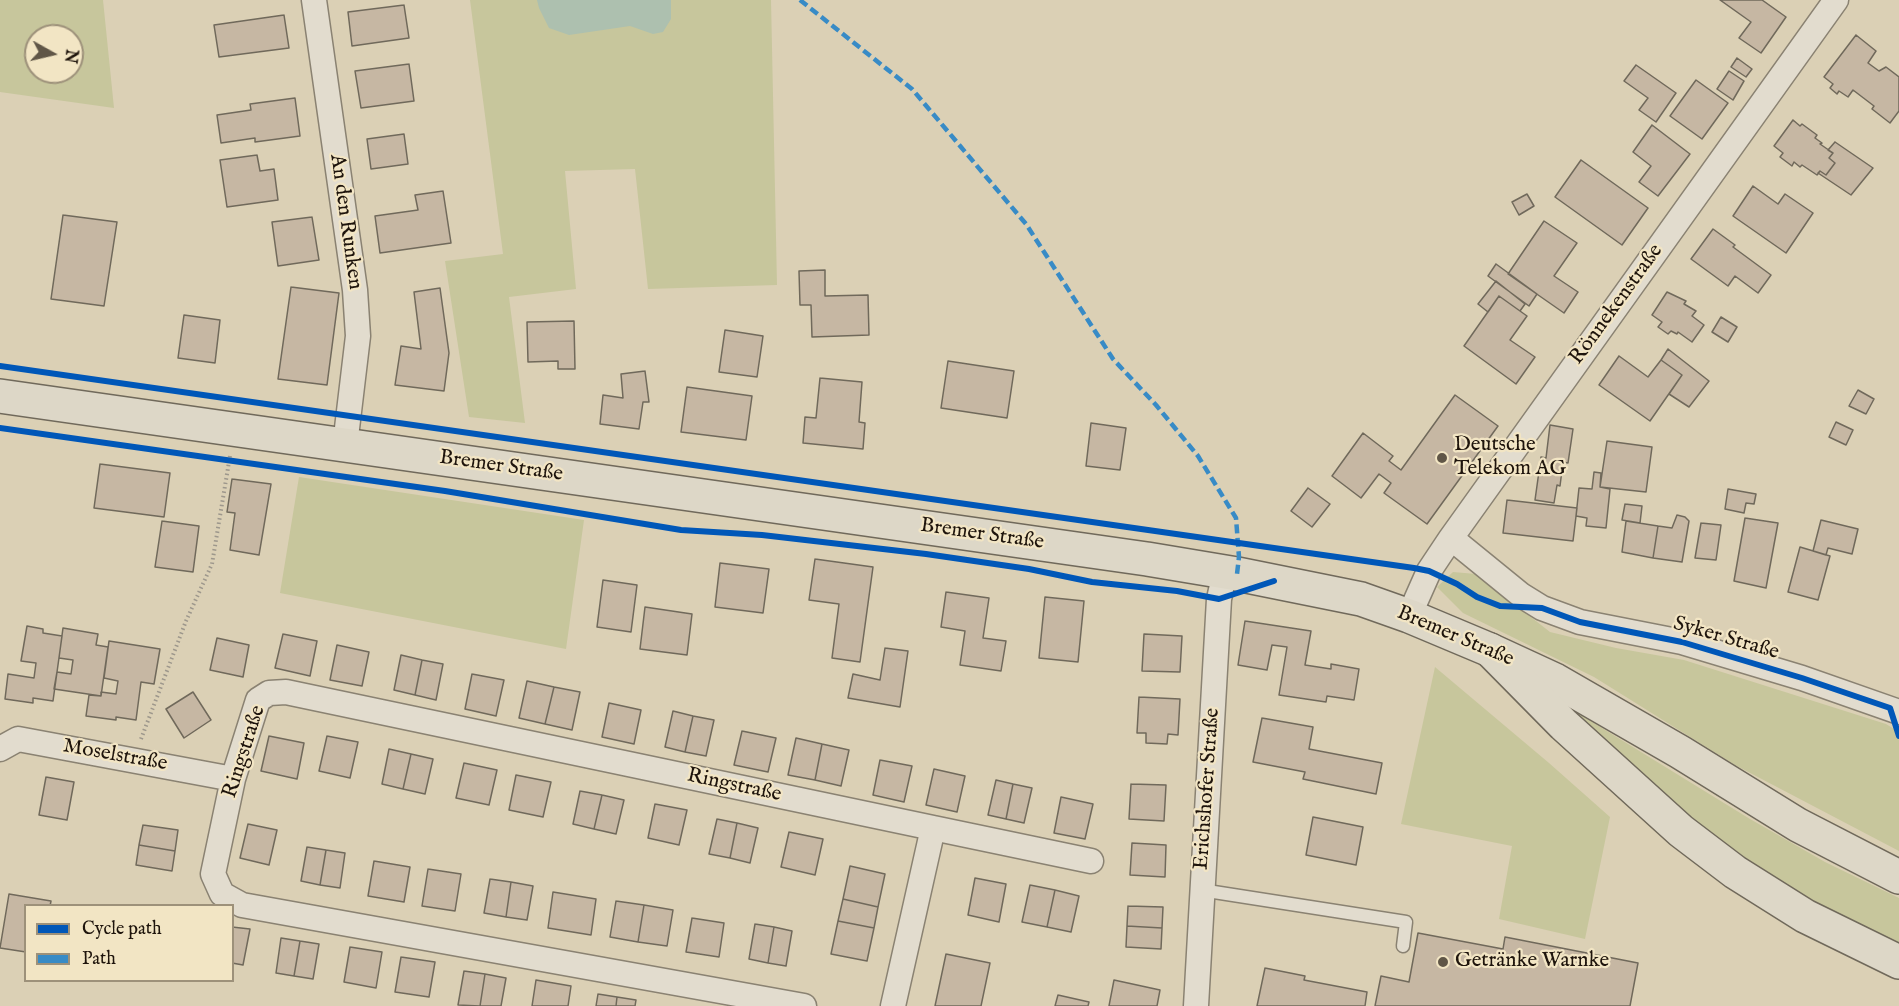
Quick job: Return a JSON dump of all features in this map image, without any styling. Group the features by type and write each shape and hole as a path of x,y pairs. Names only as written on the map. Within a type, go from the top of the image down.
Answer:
{"main road":[{"name":"Bremer Straße","path":"0,396 1147,559 1361,599 1409,616 1555,680 1680,752 1797,825 1899,877"},
{"path":"1490,650 1564,725 1681,831 1735,872 1805,916 1899,962"}],"street":[{"name":"An den Runken","path":"314,0 353,278 358,336 345,445"},
{"name":"Rönnekenstraße","path":"1409,616 1429,571 1450,538 1836,0"},
{"name":"Syker Straße","path":"1450,538 1521,595 1542,608 1580,622 1682,642 1802,678 1899,712"},
{"name":"Erichshofer Straße","path":"1196,1006 1219,599 1225,572"},
{"name":"Ringstraße","path":"804,1006 242,905 222,894 213,874 233,779 258,700 269,693 286,692 1091,861"},
{"name":"Moselstraße","path":"0,749 18,739 233,779"},
{"path":"893,1006 933,828"}],"lane":[{"path":"1201,890 1406,922 1403,946"}],"path":[{"path":"133,759 186,621 212,564 235,428"}],"green space":[{"path":"0,0 103,0 114,108 0,92"},
{"path":"470,0 771,0 777,285 648,289 635,169 565,171 576,289 509,297 525,423 469,417 445,261 503,254"},
{"path":"299,477 584,520 566,649 280,593"},
{"path":"1453,572 1476,574 1550,632 1616,648 1684,660 1886,724 1899,732 1899,851 1735,765 1594,677 1463,613 1437,587"},
{"path":"1435,667 1610,817 1585,939 1499,919 1512,846 1401,824"},
{"path":"1571,709 1750,819 1825,862 1899,898 1899,951 1833,918 1704,832"}],"shaded area":[{"path":"537,0 671,0 671,19 663,32 653,34 630,26 569,35 549,28"}],"building":[{"path":"1720,0 1762,0 1786,17 1761,53 1739,38 1751,22"},
{"path":"404,5 409,38 352,46 348,12"},
{"path":"284,15 289,48 219,57 214,25"},
{"path":"1856,35 1876,51 1868,63 1879,71 1886,67 1899,77 1899,111 1890,123 1872,109 1874,106 1853,90 1848,97 1839,91 1837,94 1830,88 1833,84 1824,77"},
{"path":"1737,58 1752,69 1746,77 1731,67"},
{"path":"409,64 414,101 361,108 355,71"},
{"path":"1636,65 1676,93 1656,122 1639,110 1648,98 1624,81"},
{"path":"1729,71 1744,81 1733,100 1717,89"},
{"path":"1696,80 1728,103 1702,139 1670,116"},
{"path":"295,98 300,136 255,142 255,138 221,143 217,115 251,110 250,104"},
{"path":"1793,120 1817,135 1815,138 1822,143 1820,144 1833,153 1829,158 1835,163 1826,175 1820,171 1817,175 1794,162 1792,166 1780,157 1783,153 1774,146"},
{"path":"1652,125 1690,154 1658,196 1639,182 1651,166 1633,152"},
{"path":"404,134 408,164 371,169 367,139"},
{"path":"1835,142 1873,168 1851,195 1818,173 1820,171 1826,175 1835,163 1829,158 1833,153 1828,150"},
{"path":"257,155 260,171 274,169 278,200 227,207 220,160"},
{"path":"1581,160 1648,208 1622,245 1555,197"},
{"path":"1753,186 1778,204 1785,194 1813,213 1786,253 1733,216"},
{"path":"443,191 451,243 380,253 375,216 418,210 415,195"},
{"path":"1527,194 1534,206 1519,215 1512,202"},
{"path":"63,215 117,222 104,306 51,299"},
{"path":"312,217 319,260 278,266 272,222"},
{"path":"1544,221 1577,243 1554,276 1578,292 1564,313 1508,274"},
{"path":"1713,229 1771,275 1758,293 1735,276 1728,286 1691,259"},
{"path":"1496,264 1537,294 1529,306 1488,276"},
{"path":"825,270 825,296 868,295 869,335 812,337 811,305 800,305 799,271"},
{"path":"1496,281 1525,304 1520,311 1499,296 1488,312 1478,304"},
{"path":"291,287 339,293 327,385 278,379"},
{"path":"440,288 449,353 444,391 395,385 401,346 421,349 414,292"},
{"path":"1667,292 1686,301 1684,304 1696,311 1692,316 1704,325 1692,342 1678,332 1677,334 1671,331 1668,334 1658,327 1662,322 1652,315"},
{"path":"1499,296 1527,316 1510,340 1535,357 1516,384 1464,346"},
{"path":"184,315 220,320 215,363 178,358"},
{"path":"1721,317 1737,327 1728,342 1712,332"},
{"path":"574,321 575,369 558,369 558,361 528,362 527,322"},
{"path":"725,330 763,336 757,377 719,372"},
{"path":"1668,349 1709,381 1689,407 1669,394 1682,375 1661,360"},
{"path":"1619,356 1648,377 1661,360 1682,375 1650,421 1599,385"},
{"path":"948,361 1014,371 1007,418 941,408"},
{"path":"645,371 649,402 643,402 639,429 600,424 603,395 623,398 621,374"},
{"path":"820,378 862,382 859,422 865,423 863,449 803,443 805,417 816,418"},
{"path":"687,387 752,396 746,440 681,432"},
{"path":"1858,390 1874,399 1866,414 1849,406"},
{"name":"Deutsche Telekom AG","path":"1455,395 1498,426 1427,524 1384,493 1391,483 1379,474 1361,498 1332,476 1363,433 1393,456 1389,461 1401,470"},
{"path":"1836,422 1853,430 1846,445 1829,437"},
{"path":"1091,423 1126,428 1120,470 1086,466"},
{"path":"1550,425 1573,429 1568,463 1563,462 1560,486 1557,485 1554,503 1535,500 1541,457 1546,458"},
{"path":"1607,441 1652,447 1646,492 1600,487"},
{"path":"100,464 170,473 164,517 94,508"},
{"path":"1594,472 1601,473 1600,487 1610,489 1606,528 1586,526 1587,518 1576,516 1579,488 1592,489"},
{"path":"232,479 271,484 259,555 230,550 235,513 227,512"},
{"path":"1308,488 1330,504 1312,527 1291,511"},
{"path":"1728,489 1756,494 1754,504 1746,503 1744,513 1725,509"},
{"path":"1507,500 1577,508 1573,541 1503,533"},
{"path":"1625,504 1642,506 1640,523 1622,520"},
{"path":"1677,515 1689,521 1682,562 1653,558 1658,526 1672,528"},
{"path":"1745,518 1778,523 1766,588 1734,581"},
{"path":"1821,520 1858,529 1852,554 1828,548 1826,555 1813,551"},
{"path":"162,521 199,526 193,572 155,567"},
{"path":"1626,521 1658,526 1653,558 1622,552"},
{"path":"1701,523 1721,525 1716,560 1695,558"},
{"path":"1800,547 1830,556 1818,600 1788,592"},
{"path":"815,559 873,567 860,662 832,658 839,604 809,600"},
{"path":"720,563 769,569 763,613 715,607"},
{"path":"603,580 637,585 631,632 597,627"},
{"path":"946,592 989,598 983,638 1006,641 1001,671 960,665 965,631 941,627"},
{"path":"1045,597 1084,601 1078,662 1039,658"},
{"path":"645,607 692,614 687,655 640,649"},
{"path":"1245,621 1311,631 1305,665 1331,669 1331,664 1359,669 1354,700 1327,696 1326,702 1279,695 1287,647 1272,645 1267,670 1238,665"},
{"path":"27,626 43,629 43,633 62,636 53,701 33,698 33,703 5,699 8,674 34,678 36,663 21,661"},
{"path":"63,628 98,634 96,645 108,647 101,696 54,689 57,672 71,674 73,660 59,658"},
{"path":"283,634 317,641 310,676 275,668"},
{"path":"1144,634 1182,636 1180,672 1142,671"},
{"path":"217,638 249,645 243,677 210,670"},
{"path":"109,641 160,649 154,684 141,682 136,720 86,716 89,695 101,696 101,692 116,694 118,681 104,678"},
{"path":"337,645 369,652 362,686 330,680"},
{"path":"885,648 908,651 900,707 848,698 853,674 880,680"},
{"path":"401,655 422,660 415,695 394,690"},
{"path":"422,660 443,664 436,700 415,695"},
{"path":"472,674 504,680 496,716 465,709"},
{"path":"527,681 554,687 545,724 519,718"},
{"path":"554,687 580,692 572,730 545,724"},
{"path":"193,692 211,720 184,738 166,709"},
{"path":"1139,697 1180,699 1178,735 1168,734 1167,744 1146,743 1146,733 1137,733"},
{"path":"609,703 641,710 634,744 602,737"},
{"path":"673,711 693,716 685,752 665,747"},
{"path":"693,716 714,720 706,756 685,752"},
{"path":"1262,718 1313,727 1309,749 1382,763 1376,794 1303,779 1305,772 1253,762"},
{"path":"742,731 776,738 768,772 734,765"},
{"path":"269,736 304,743 297,779 261,771"},
{"path":"327,736 358,742 350,778 319,771"},
{"path":"796,738 822,744 815,780 788,775"},
{"path":"822,744 849,750 841,786 815,780"},
{"path":"389,749 411,754 403,789 382,784"},
{"path":"411,754 433,759 425,794 403,789"},
{"path":"880,760 912,766 904,802 873,795"},
{"path":"464,763 497,770 489,805 456,798"},
{"path":"934,769 965,776 957,812 926,805"},
{"path":"516,775 551,782 543,817 509,810"},
{"path":"46,777 74,782 67,820 39,815"},
{"path":"996,780 1013,784 1006,819 988,815"},
{"path":"1013,784 1032,788 1024,823 1006,819"},
{"path":"1131,784 1166,785 1164,821 1129,819"},
{"path":"580,791 602,795 594,829 573,824"},
{"path":"602,795 624,800 616,834 594,829"},
{"path":"1061,797 1093,804 1085,839 1054,833"},
{"path":"655,804 687,810 679,845 648,838"},
{"path":"1313,817 1363,827 1356,865 1306,855"},
{"path":"717,819 737,823 730,858 709,854"},
{"path":"737,823 758,828 750,863 730,858"},
{"path":"248,824 277,830 269,865 240,858"},
{"path":"143,825 178,830 175,851 139,845"},
{"path":"789,832 823,839 815,875 781,867"},
{"path":"1132,843 1166,845 1165,877 1130,875"},
{"path":"139,845 175,851 172,871 136,865"},
{"path":"307,847 326,850 320,885 301,881"},
{"path":"326,850 345,853 340,888 320,885"},
{"path":"374,861 410,867 404,902 368,896"},
{"path":"850,866 885,874 878,907 843,899"},
{"path":"428,869 461,874 455,911 422,906"},
{"path":"975,878 1006,884 999,922 968,915"},
{"path":"490,879 511,882 506,917 484,913"},
{"path":"511,882 533,886 527,920 506,917"},
{"path":"1030,885 1055,890 1047,927 1022,922"},
{"path":"1055,890 1079,896 1071,932 1047,927"},
{"path":"553,892 596,899 591,935 548,928"},
{"path":"9,894 51,901 50,904 24,904 24,952 0,948"},
{"path":"843,899 878,907 874,928 838,921"},
{"path":"616,901 644,905 638,942 610,937"},
{"path":"644,905 673,910 667,946 638,942"},
{"path":"1128,906 1163,907 1162,928 1127,926"},
{"path":"692,918 724,923 719,957 686,952"},
{"path":"838,921 874,928 867,961 831,954"},
{"path":"755,924 774,927 768,963 749,959"},
{"path":"1127,926 1162,928 1161,949 1126,947"},
{"path":"234,927 250,929 243,965 234,963"},
{"path":"774,927 792,931 786,966 768,963"},
{"path":"1418,933 1503,949 1505,937 1638,963 1630,1006 1375,1006 1381,976 1409,982"},
{"path":"281,938 300,941 294,976 276,973"},
{"path":"300,941 319,944 313,979 294,976"},
{"path":"350,947 382,952 376,988 344,982"},
{"path":"946,954 990,963 981,1006 935,1006"},
{"path":"401,957 435,962 429,997 395,992"},
{"path":"1265,968 1305,976 1304,980 1367,992 1365,1006 1257,1006"},
{"path":"464,971 485,974 480,1006 458,1005"},
{"path":"485,974 506,978 501,1006 480,1006"},
{"path":"536,980 571,986 568,1006 532,1006"},
{"path":"1114,980 1160,990 1157,1006 1109,1006"},
{"path":"598,994 617,997 616,1006 596,1006"},
{"path":"1058,995 1089,1002 1088,1006 1055,1006"},
{"path":"617,997 636,1000 635,1006 616,1006"}],"marked path":[{"path":"800,0 912,89 1026,224 1113,359 1156,405 1198,456 1236,518 1239,557 1237,574"}],"cycle path":[{"path":"0,366 1414,568 1429,571 1457,584 1477,597 1500,606 1542,608 1580,622 1682,642 1802,678 1890,708 1899,736"},
{"path":"0,428 445,491 681,530 762,535 926,554 1029,569 1092,582 1177,591 1219,599 1274,581"}],"place":[{"name":"Deutsche Telekom AG","path":"1442,458"},
{"name":"Getränke Warnke","path":"1443,962"}]}
